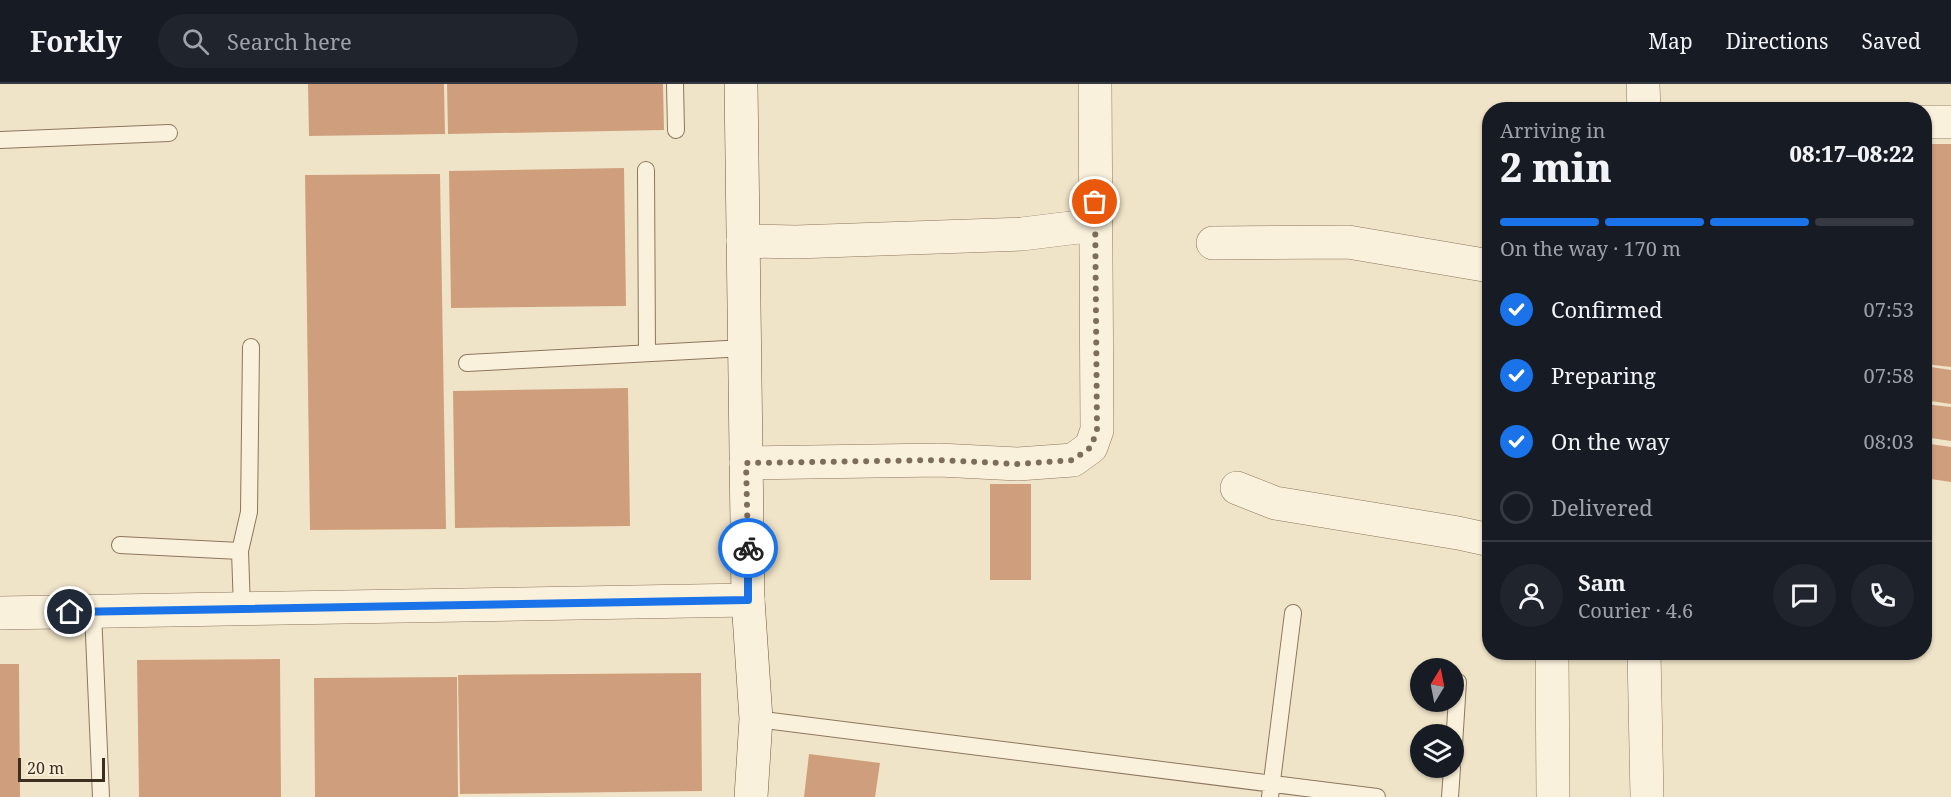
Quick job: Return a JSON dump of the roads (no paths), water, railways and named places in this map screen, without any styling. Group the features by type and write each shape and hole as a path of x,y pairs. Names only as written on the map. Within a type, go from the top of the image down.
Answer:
{"street":[{"path":"741,84 748,600 756,719 751,797"},
{"path":"746,463 939,460 1018,464 1073,460 1091,447 1097,430 1095,84"},
{"path":"1643,84 1644,102"},
{"path":"1932,122 1951,122"},
{"path":"743,241 1022,234 1095,225"},
{"path":"1213,243 1348,242 1482,265"},
{"path":"1237,488 1286,505 1482,538"},
{"path":"0,613 748,600"},
{"path":"1552,660 1553,797"},
{"path":"1644,660 1647,797"}],"lane":[{"path":"675,84 676,130"},
{"path":"0,140 169,133"},
{"path":"646,170 647,353"},
{"path":"242,609 240,551 249,512 251,347"},
{"path":"467,363 745,348"},
{"path":"120,545 240,551"},
{"path":"93,612 101,797"},
{"path":"1271,790 1293,613"},
{"path":"756,719 1271,790 1377,797"},
{"path":"1450,797 1451,778"}]}
